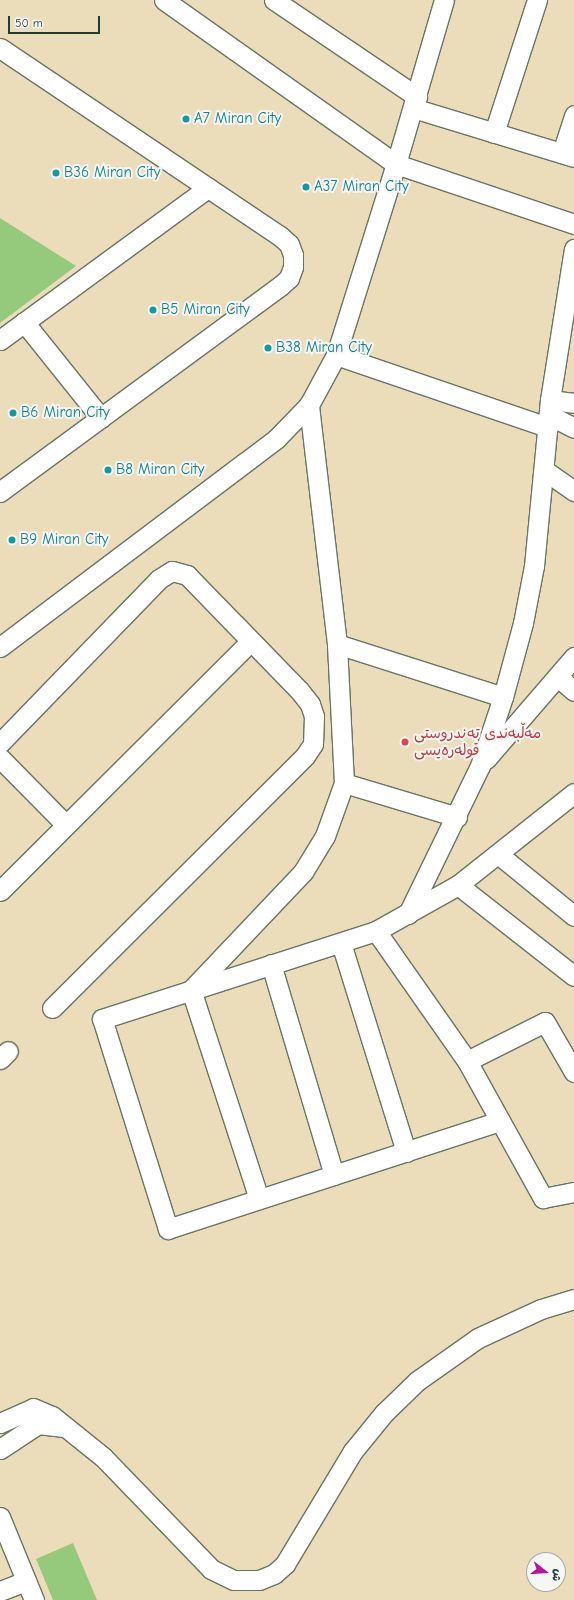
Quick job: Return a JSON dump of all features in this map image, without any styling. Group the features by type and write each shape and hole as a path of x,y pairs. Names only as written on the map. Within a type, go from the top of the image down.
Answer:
{"street":[{"path":"164,0 396,164 574,224"},
{"path":"274,0 415,103 494,134 568,155 574,115"},
{"path":"494,134 537,0"},
{"path":"0,647 276,440 309,405 336,355 415,103 442,1"},
{"path":"0,48 208,188 288,244 293,255 293,267 289,278 0,492"},
{"path":"0,340 208,188"},
{"path":"408,914 457,817 480,766 504,697 523,624 534,566 549,414 569,320 574,249"},
{"path":"24,322 101,418"},
{"path":"336,355 549,414 574,428"},
{"path":"549,414 574,403"},
{"path":"191,990 303,872 325,836 344,783 337,644 309,405"},
{"path":"544,470 574,491"},
{"path":"0,743 164,574 180,571 187,575 310,704 314,716 315,731 310,750 52,1008"},
{"path":"0,891 250,642"},
{"path":"337,644 504,697"},
{"path":"480,766 574,657"},
{"path":"558,677 574,691"},
{"path":"0,758 66,825"},
{"path":"344,783 457,817"},
{"path":"500,1121 168,1229 102,1019 376,931 458,885 574,793"},
{"path":"498,854 574,916"},
{"path":"458,885 574,976"},
{"path":"376,931 467,1061 543,1198 574,1192"},
{"path":"341,943 406,1152"},
{"path":"271,964 334,1175"},
{"path":"191,990 259,1199"},
{"path":"467,1061 545,1022 574,1072"},
{"path":"0,1423 25,1410 37,1408 52,1416 71,1429 118,1471 212,1569 234,1580 259,1580 274,1574 285,1564 354,1451 384,1413 412,1385 478,1338 541,1309 574,1299"},
{"path":"0,1449 38,1424 49,1423 71,1429"},
{"path":"2,1525 34,1600"},
{"path":"0,1591 26,1581"}],"green space":[{"path":"0,218 76,266 0,323"},
{"path":"73,1543 97,1600 53,1600 36,1559"}],"place":[{"name":"A7 Miran City","path":"186,119"},
{"name":"B36 Miran City","path":"56,173"},
{"name":"A37 Miran City","path":"306,187"},
{"name":"B5 Miran City","path":"153,310"},
{"name":"B38 Miran City","path":"268,348"},
{"name":"B6 Miran City","path":"13,413"},
{"name":"B8 Miran City","path":"108,470"},
{"name":"B9 Miran City","path":"12,540"},
{"name":"مەڵبەندی تەندروستی قولەرەیسی","path":"405,742"}]}
